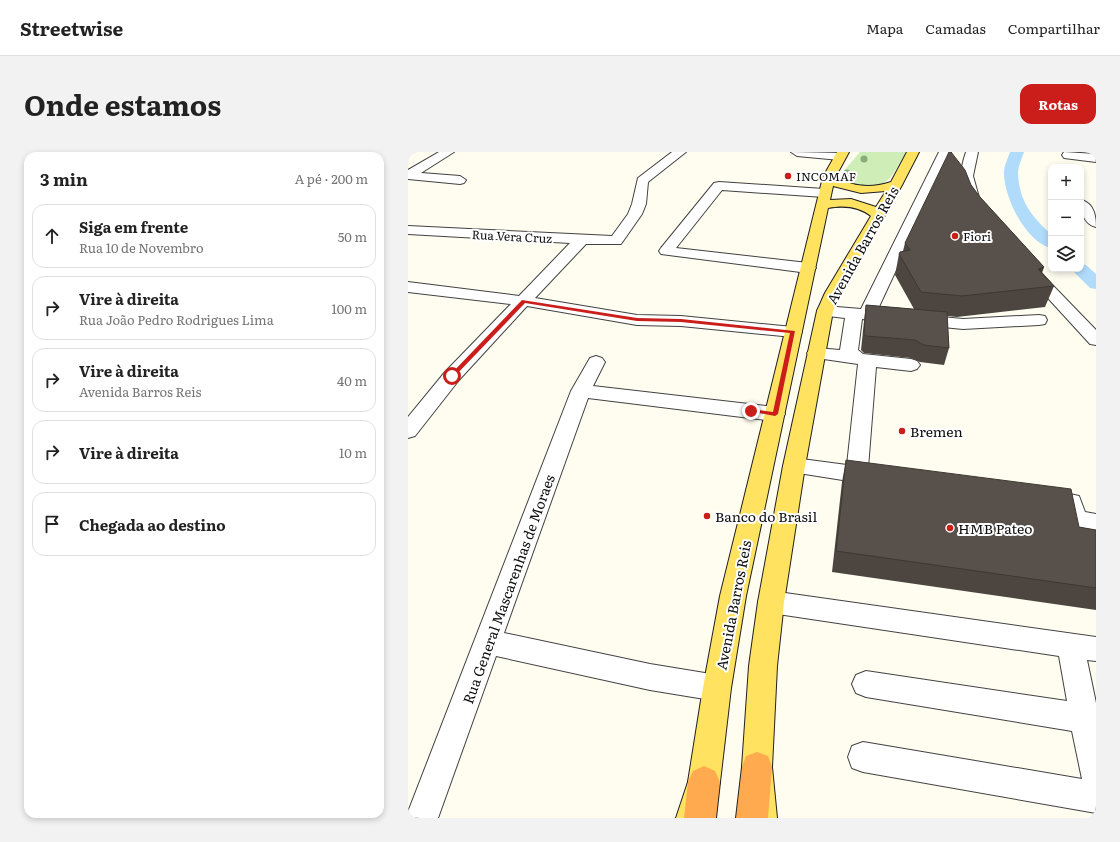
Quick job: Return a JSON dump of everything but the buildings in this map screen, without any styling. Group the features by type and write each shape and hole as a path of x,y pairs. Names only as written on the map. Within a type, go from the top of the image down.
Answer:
{"highway":[{"name":"Avenida Barros Reis","path":"752,818 757,767"},
{"name":"Avenida Barros Reis","path":"700,818 704,782"}],"main road":[{"name":"Avenida Barros Reis","path":"761,818 757,767 763,666 771,602 794,466 825,311 833,293 896,185 913,152"},
{"name":"Avenida Barros Reis","path":"692,818 704,782 717,688 733,596 825,192 841,153"},
{"path":"825,192 845,187 858,189 883,189 896,185"},
{"path":"825,192 837,203 855,203 864,206 878,215"}],"street":[{"path":"408,175 448,152"},
{"name":"Rua Vera Cruz","path":"408,230 616,241 635,214 639,204 642,181 680,152"},
{"path":"797,152 841,153"},
{"path":"860,359 848,352 861,314 945,152"},
{"path":"972,152 966,168 966,177 973,201 980,213"},
{"path":"1067,164 1068,153 1096,158"},
{"path":"408,175 460,180"},
{"path":"808,268 666,251 719,186 825,192"},
{"path":"1084,208 1096,223"},
{"path":"409,427 452,376 524,302 582,239"},
{"path":"1023,262 1096,340"},
{"path":"408,288 524,302 637,320 681,320 793,332"},
{"path":"825,311 963,324 1039,320"},
{"path":"816,353 911,365"},
{"path":"857,475 860,359"},
{"name":"Rua General Mascarenhas de Moraes","path":"422,818 489,642 581,391 596,362"},
{"path":"581,391 775,414"},
{"path":"794,466 892,480"},
{"path":"1040,498 1071,502 1075,520 1096,523"},
{"path":"771,602 1083,647 1096,775"},
{"path":"489,642 650,677 717,688"},
{"path":"866,684 1090,719"},
{"path":"863,757 1096,796"}],"green space":[{"path":"860,152 906,152 893,174 883,184 868,187 846,180 842,173"}],"waterway":[{"path":"1017,152 1011,172 1015,198 1028,222 1048,240"},
{"path":"1083,272 1096,284"}],"place":[{"name":"INCOMAF","path":"788,176"},
{"name":"Fiori","path":"955,236"},
{"name":"Bremen","path":"902,431"},
{"name":"Banco do Brasil","path":"707,516"},
{"name":"HMB Pateo","path":"950,528"}],"route":[{"path":"452,376 524,302 637,320 681,320 793,332 775,414 751,411"}]}
